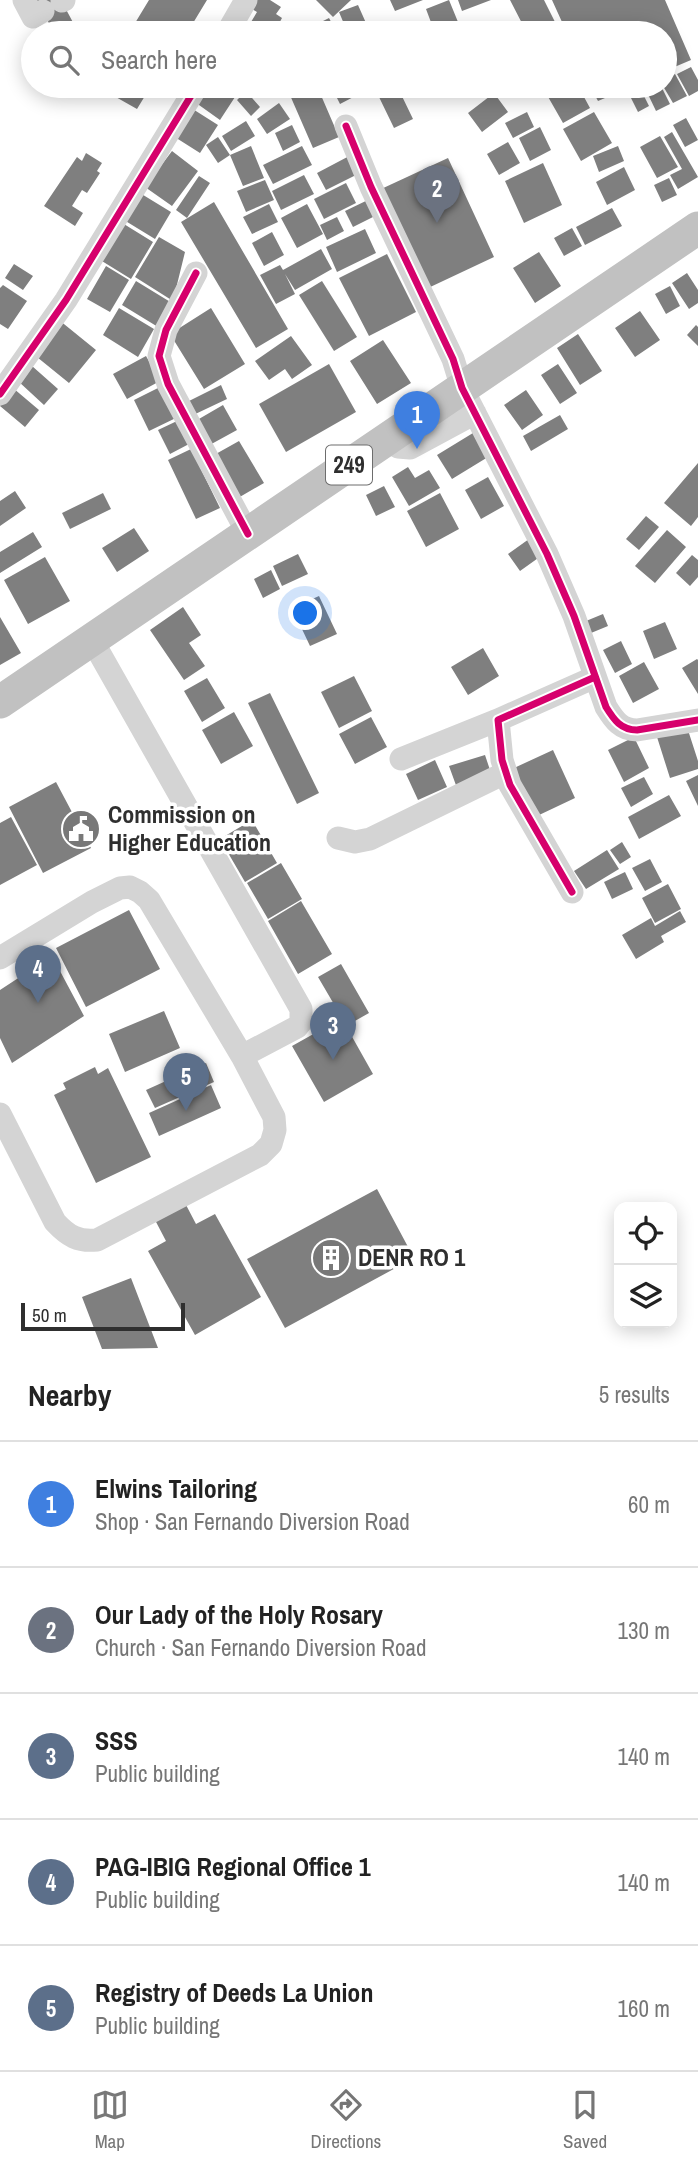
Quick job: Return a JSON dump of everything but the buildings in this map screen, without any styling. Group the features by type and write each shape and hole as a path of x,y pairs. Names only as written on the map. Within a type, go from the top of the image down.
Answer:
{"highway":[{"name":"249","path":"0,702 387,439 468,400 698,228"}],"street":[{"path":"234,21 246,0"},
{"path":"0,394 66,300 190,98"},
{"path":"346,126 371,187 453,359 468,400 547,554 574,616 606,707 614,719 629,730 698,720"},
{"path":"196,273 166,330 159,356 168,384 248,534"},
{"path":"92,640 301,1009 301,1022 297,1027 242,1056"},
{"path":"401,759 596,677"},
{"path":"498,720 505,773 572,892"},
{"path":"338,838 355,842 370,839 505,773"},
{"path":"0,958 120,888 130,887 140,892 149,900 242,1056 274,1117 275,1130 271,1144 260,1155 97,1240 86,1242 76,1240 55,1222 0,1114"}],"cycle path":[{"path":"0,394 66,300 190,98"},
{"path":"346,126 371,187 453,359 462,388 547,554 574,616 606,707 618,723 631,730 698,720"},
{"path":"196,273 166,330 159,356 168,384 248,534"},
{"path":"572,892 510,785 502,760 498,720 595,677"}],"place":[{"name":"Our Lady of the Holy Rosary","path":"437,223"},
{"name":"Elwins Tailoring","path":"417,449"},
{"name":"Commission on Higher Education","path":"81,829"},
{"name":"PAG-IBIG Regional Office 1","path":"38,1003"},
{"name":"SSS","path":"333,1060"},
{"name":"Registry of Deeds La Union","path":"186,1111"},
{"name":"DENR RO 1","path":"331,1258"}]}
